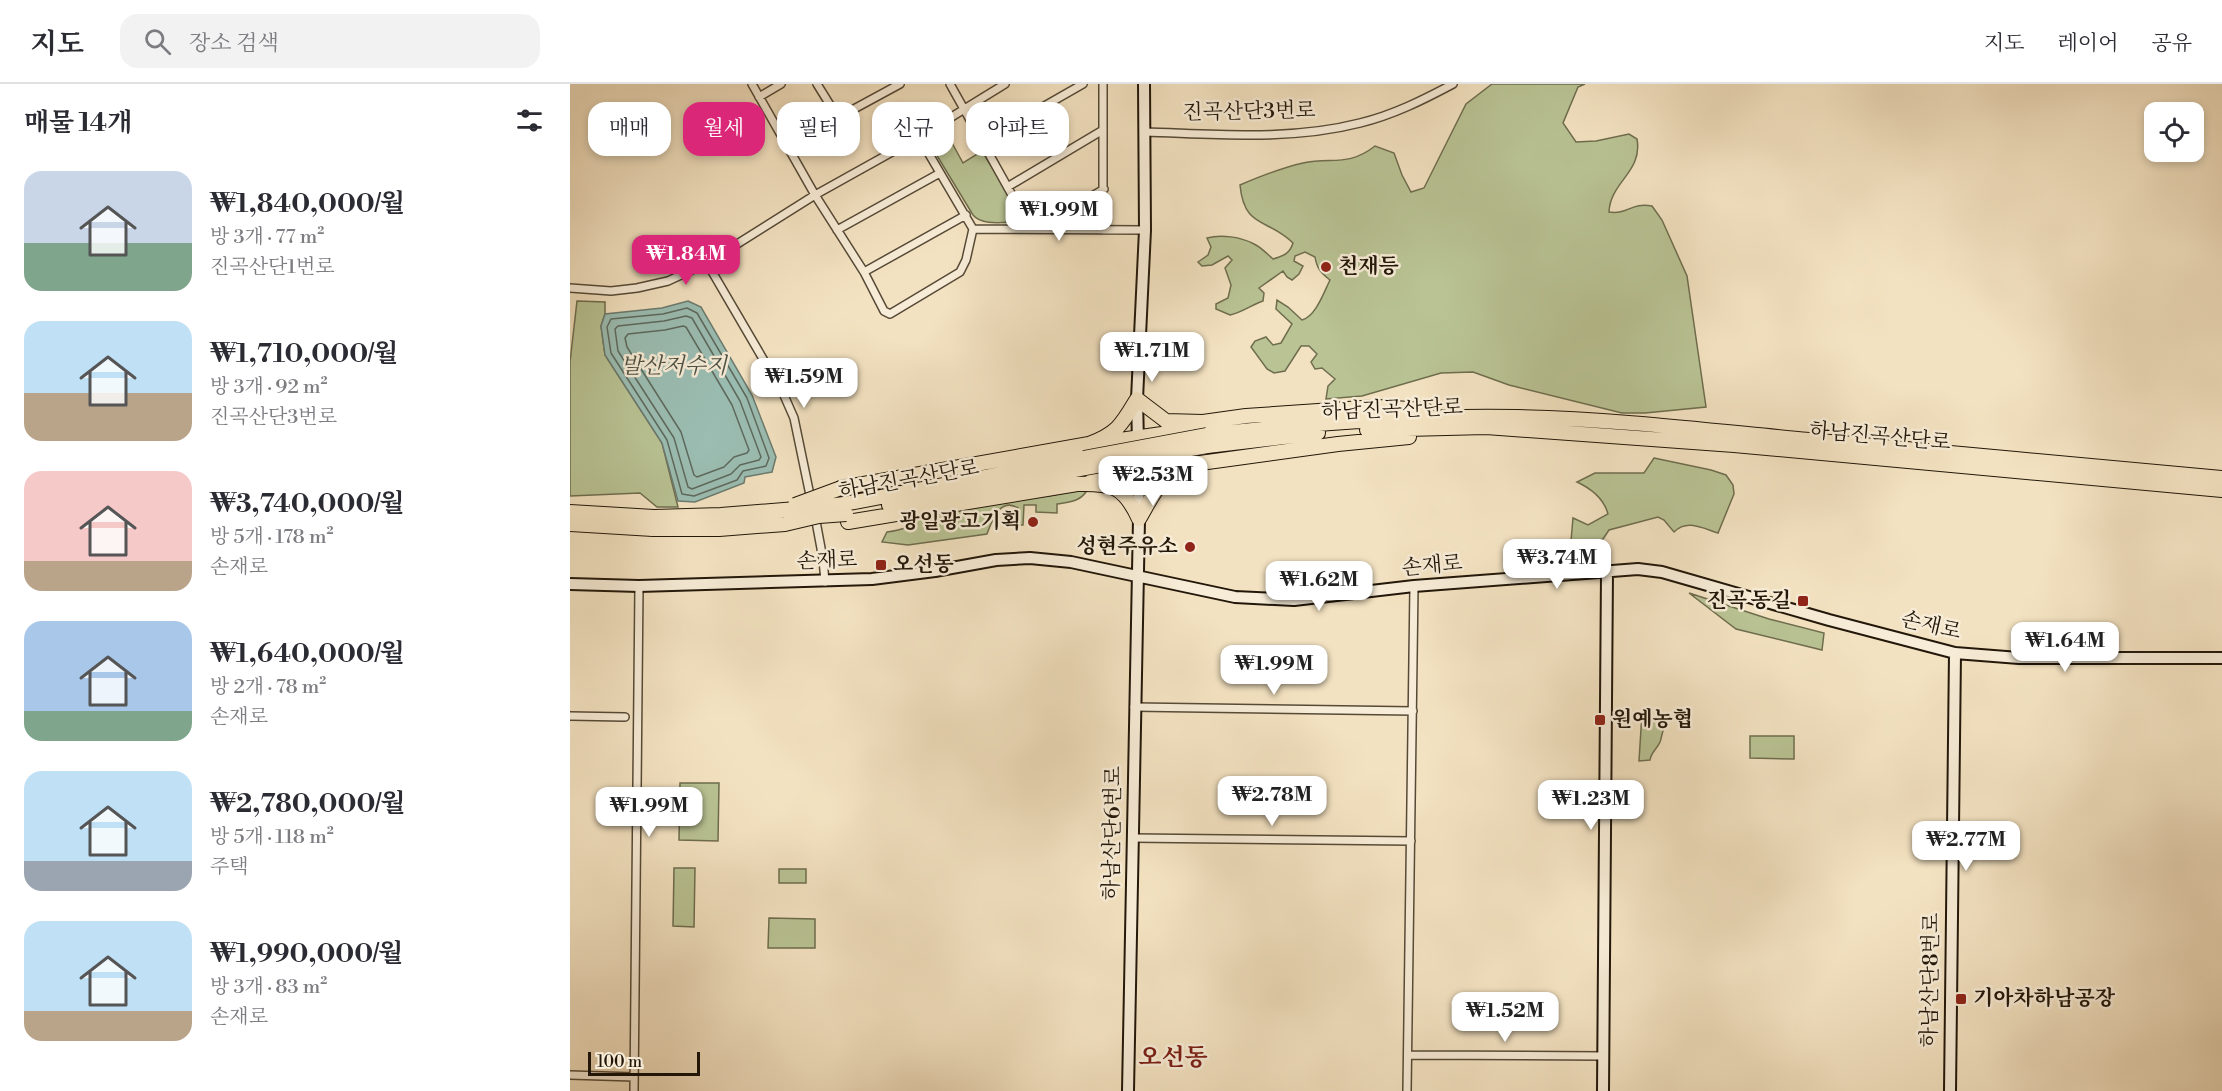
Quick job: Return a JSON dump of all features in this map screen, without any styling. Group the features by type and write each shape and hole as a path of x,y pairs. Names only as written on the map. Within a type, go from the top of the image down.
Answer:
{"highway":[{"path":"1089,444 1122,426 1137,399 1166,421 1203,422"},
{"path":"784,509 841,488 1089,444 1162,434 1203,422 1246,416 1377,407 1499,414 1519,424"},
{"name":"하남진곡산단로","path":"570,512 719,529 785,524 1084,463 1207,441 1262,428 1415,418 1700,436 1952,459 2222,490"},
{"path":"1077,484 1095,478 1350,443 1423,436 1486,435 1519,424"},
{"path":"1952,459 2222,478"},
{"path":"1139,519 1160,483 1174,472 1193,464"},
{"path":"846,513 1077,484 1102,483 1120,491 1130,501 1139,519"},
{"name":"하남진곡산단로","path":"570,524 653,523 821,507 846,513"}],"street":[{"path":"752,84 815,195 864,272 884,311 890,314 960,272 966,260 973,229 930,156"},
{"path":"759,97 781,84"},
{"path":"817,84 835,113 841,116 900,84"},
{"path":"950,84 965,108"},
{"path":"954,115 1005,84"},
{"path":"1051,102 1083,84"},
{"path":"1103,84 1103,230"},
{"path":"1138,437 1137,399 1145,230 1144,84"},
{"name":"진곡산단3번로","path":"1145,132 1278,135 1335,129 1388,114 1423,100 1453,84"},
{"path":"1009,186 1103,130"},
{"path":"570,288 611,291 668,281 707,263 815,195 885,156"},
{"path":"992,156 1032,229"},
{"path":"837,230 940,173"},
{"path":"1049,229 1057,217 1104,189"},
{"path":"864,272 966,215"},
{"path":"973,229 1145,230"},
{"path":"707,263 783,393 794,418 819,536 825,582"},
{"name":"하남산단6번로","path":"1128,1091 1136,576 1139,519 1138,437"},
{"name":"손재로","path":"570,584 639,586 825,582 935,572 996,560 1030,558 1071,562 1236,597 1294,600 1414,586 1638,569 1662,572 1955,653 2019,658 2222,658"},
{"path":"1603,1091 1607,572"},
{"path":"634,1091 639,586"},
{"path":"1407,1091 1414,586"},
{"name":"하남산단8번로","path":"1950,1091 1955,653"},
{"path":"1134,707 1413,711"},
{"path":"570,716 625,717"},
{"path":"1132,838 1411,841"},
{"path":"1408,1055 1603,1056"},
{"path":"570,1075 634,1077"}],"green space":[{"path":"1492,84 1585,84 1578,87 1563,123 1576,142 1596,141 1629,134 1637,139 1638,150 1635,160 1615,193 1609,212 1621,212 1645,205 1652,206 1662,220 1687,276 1706,407 1622,413 1509,385 1473,372 1441,373 1362,396 1326,399 1328,386 1335,379 1322,368 1315,369 1311,362 1317,354 1309,346 1301,346 1285,371 1274,373 1267,369 1251,347 1255,341 1266,337 1273,345 1281,343 1292,324 1276,309 1277,300 1302,320 1311,314 1319,303 1330,280 1320,270 1315,257 1305,252 1295,256 1294,261 1303,266 1292,280 1283,271 1259,288 1264,293 1263,301 1230,315 1216,309 1216,304 1228,298 1231,285 1225,268 1232,260 1228,256 1212,265 1202,266 1198,262 1208,255 1211,247 1207,238 1225,236 1243,240 1259,247 1273,259 1286,254 1293,243 1252,216 1242,199 1240,185 1271,172 1303,163 1357,157 1375,146 1394,153 1411,192 1424,188 1466,104"},
{"path":"954,147 963,163 974,156 985,156 1021,215 1017,222 1000,223 982,221 973,215 937,156 954,156"},
{"path":"577,301 605,302 605,314 601,326 605,355 662,443 678,507 657,507 640,493 570,496 570,362"},
{"path":"1654,458 1726,475 1733,485 1734,494 1718,533 1689,525 1674,532 1664,520 1658,517 1609,530 1603,539 1593,542 1571,541 1573,518 1588,525 1608,514 1597,495 1577,482 1595,473 1644,473"},
{"path":"1079,490 1086,492 1077,500 1057,504 1057,513 1036,512 1036,505 1024,505 1023,525 1016,525 1019,516 1018,508 1006,505 991,522 987,534 908,545 882,542 887,532 906,527 921,515"},
{"path":"1689,593 1769,619 1824,633 1822,650 1736,629"},
{"path":"1642,713 1652,718 1665,716 1668,723 1650,760 1639,761"},
{"path":"1750,736 1794,736 1794,759 1750,758"},
{"path":"680,783 719,783 718,841 679,840"},
{"path":"674,868 695,868 694,927 673,926"},
{"path":"779,869 806,869 806,883 779,883"},
{"path":"769,918 815,919 815,948 768,948"}],"water":[{"name":"발산저수지","path":"688,301 701,307 752,395 776,457 772,472 745,477 744,483 695,502 678,501 662,443 605,355 601,326 605,314 662,308"}],"place":[{"name":"천재등","path":"1326,267"},
{"name":"광일광고기획","path":"1033,522"},
{"name":"성현주유소","path":"1190,547"},
{"name":"오선동","path":"881,565"},
{"name":"진곡 동길","path":"1803,601"},
{"name":"원예농협","path":"1600,720"},
{"name":"기아차하남공장","path":"1961,999"}],"district":[{"name":"오선동","path":"1173,1058"}]}
